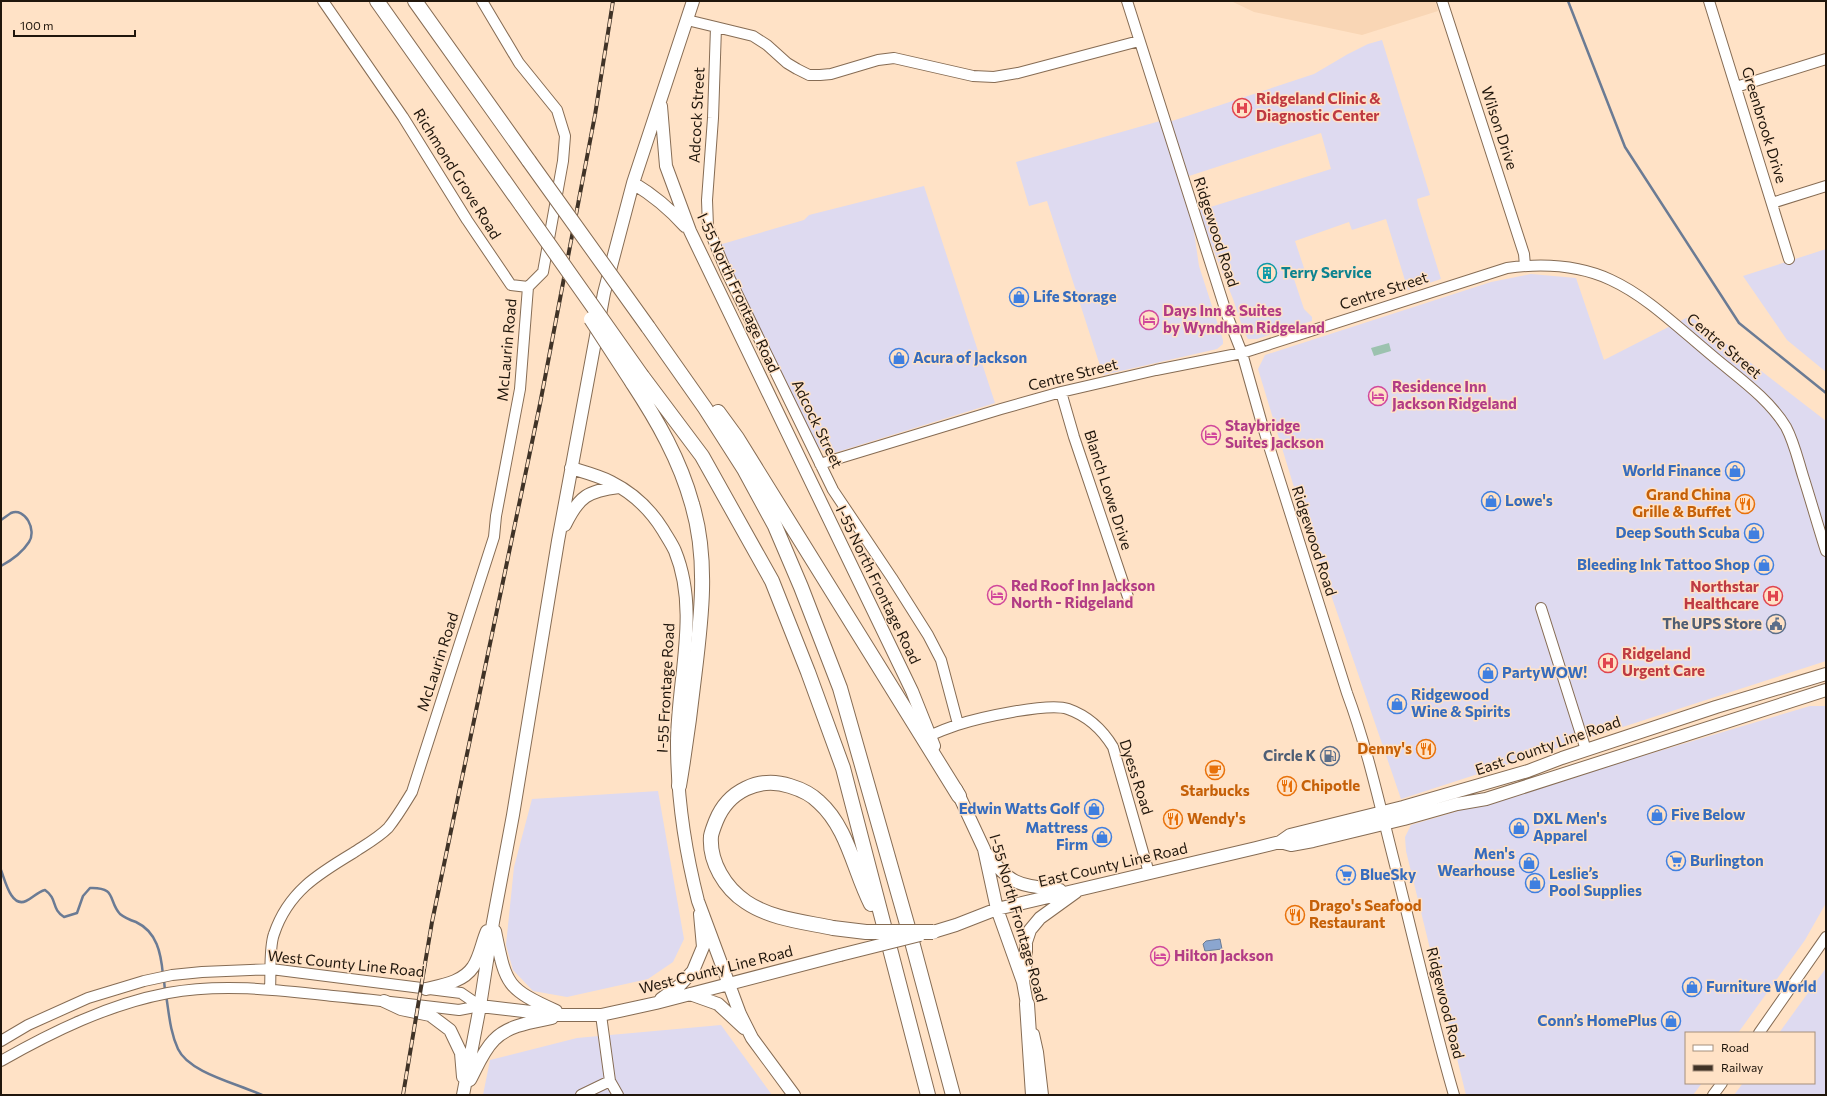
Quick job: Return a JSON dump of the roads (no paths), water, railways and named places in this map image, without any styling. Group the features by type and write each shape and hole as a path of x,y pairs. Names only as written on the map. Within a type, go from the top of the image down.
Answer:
{"highway":[{"path":"377,1 554,250 590,318 637,379 702,456 737,516 772,581 808,672 843,768 928,1095"},
{"path":"415,1 705,408 744,469 775,526 804,594 840,688 911,938 953,1095"},
{"path":"420,1 433,26"},
{"path":"651,331 706,397 737,438 959,796"},
{"path":"637,379 647,406 672,452 692,504 700,538 703,582 698,650 679,786"},
{"path":"883,926 866,894 845,841 833,818 819,801 801,790 780,783 763,783 745,788 729,800 718,815 711,834 711,850 722,877 731,890 747,903 773,915 833,928 866,932 933,932"},
{"path":"1027,1004 1033,1095"}],"main road":[{"path":"464,1093 513,815 558,541 604,293 633,183 692,1"},
{"name":"I-55 North Frontage Road","path":"660,98 666,166 690,231 908,684 929,736 984,849 997,909 1023,982 1027,1004"},
{"path":"633,183 668,207 690,231"},
{"name":"I-55 Frontage Road","path":"571,468 611,482 638,498 656,519 675,550 684,579 687,609 677,742 683,827 698,901 740,1014 752,1038"},
{"path":"558,541 572,511 584,496 602,490 619,487"},
{"name":"East County Line Road","path":"956,925 997,909 1081,888 1280,842 1291,845 1384,818 1464,791 1528,772 1586,750 1716,707 1826,674"},
{"name":"East County Line Road","path":"1384,818 1496,796 1826,690"},
{"path":"984,849 998,867 1010,879 1022,885 1067,892"},
{"path":"1023,982 1026,961 1026,942 1030,930 1040,918 1081,888"},
{"path":"656,1003 680,985 693,971 703,947 698,901"},
{"path":"426,989 451,983 463,976 474,966 486,933 493,922"},
{"path":"493,922 506,977 516,990 530,999 565,1016"},
{"name":"West County Line Road","path":"480,1006 565,1016 601,1015 656,1003 956,925"},
{"path":"690,994 718,1004 738,1021 794,1095"},
{"path":"384,1001 402,1009 430,1015 450,1030 461,1053 464,1093"},
{"path":"464,1093 485,1052 494,1039 508,1030 528,1023 565,1016"}],"street":[{"name":"Richmond Grove Road","path":"323,1 403,117 467,220 511,285 528,287"},
{"path":"482,1 519,63 557,110 565,136 563,161 554,217 543,272 528,287"},
{"name":"Ridgewood Road","path":"1127,1 1227,315 1242,353 1262,424 1347,693 1359,725 1384,818 1437,1039 1454,1095"},
{"name":"Wilson Drive","path":"1442,1 1524,254 1525,266"},
{"name":"Greenbrook Drive","path":"1709,1 1789,259"},
{"path":"687,20 752,36 767,44 787,63 809,75 831,74 878,60 894,58 973,76 994,78 1139,41"},
{"name":"Adcock Street","path":"716,27 713,118 707,200 708,227 726,272 832,490 892,578 942,660 958,724"},
{"path":"1736,87 1826,59"},
{"path":"1772,203 1826,186"},
{"name":"Centre Street","path":"820,464 1061,392 1156,370 1242,353 1478,276 1507,268 1556,265 1587,271 1612,280 1632,290 1744,382 1775,411 1794,446 1826,551"},
{"name":"McLaurin Road","path":"270,989 273,935 282,914 295,894 318,874 366,844 387,828 401,811 412,792 494,537 496,516 520,388 528,287"},
{"name":"Blanch Lowe Drive","path":"1061,392 1074,437 1128,597"},
{"path":"1541,608 1586,750"},
{"name":"Dyess Road","path":"929,736 958,724 1031,708 1052,706 1067,708 1084,716 1105,734 1113,747 1149,873"},
{"path":"1760,1032 1826,937"},
{"name":"West County Line Road","path":"3,1040 28,1025 88,998 172,975 202,972 271,969 461,993 480,1006"},
{"name":"West County Line Road","path":"1,1061 32,1043 86,1019 132,1003 168,993 202,990 270,989 459,1010 480,1006"},
{"name":"I-55 North Frontage Road","path":"1027,1004 1038,1052 1043,1095"},
{"path":"601,1015 610,1080 618,1095"},
{"path":"3,1040 15,1053"},
{"path":"581,1095 610,1080"},
{"path":"1713,1095 1721,1084"}],"water":[{"path":"1220,939 1222,949 1205,951 1203,944 1206,941"}],"waterway":[{"path":"1568,1 1625,147 1739,323 1826,393"},
{"path":"1,520 11,513 21,513 25,516 31,526 32,532 29,542 23,550 13,559 1,566"},
{"path":"1,870 9,892 16,901 26,901 45,890 52,897 57,911 64,917 77,913 83,896 90,888 99,888 108,892 120,914 143,926 153,937 159,951 163,975"},
{"path":"164,980 165,991"},
{"path":"166,995 173,1036 178,1049 184,1057 203,1071 262,1095"}],"railway":[{"path":"403,1095 432,922 540,404 595,115 613,1"}],"place":[{"name":"Ridgeland Clinic & Diagnostic Center","path":"1242,108"},
{"name":"Terry Service","path":"1267,273"},
{"name":"Life Storage","path":"1019,297"},
{"name":"Days Inn & Suites by Wyndham Ridgeland","path":"1149,320"},
{"name":"Acura of Jackson","path":"899,358"},
{"name":"Residence Inn Jackson Ridgeland","path":"1378,396"},
{"name":"Staybridge Suites Jackson","path":"1211,435"},
{"name":"World Finance","path":"1735,471"},
{"name":"Lowe's","path":"1491,501"},
{"name":"Grand China Grille & Buffet","path":"1745,504"},
{"name":"Deep South Scuba","path":"1754,533"},
{"name":"Bleeding Ink Tattoo Shop","path":"1764,565"},
{"name":"Red Roof Inn Jackson North - Ridgeland","path":"997,595"},
{"name":"Northstar Healthcare","path":"1773,596"},
{"name":"The UPS Store","path":"1776,624"},
{"name":"Ridgeland Urgent Care","path":"1608,663"},
{"name":"PartyWOW!","path":"1488,673"},
{"name":"Ridgewood Wine & Spirits","path":"1397,704"},
{"name":"Denny's","path":"1426,749"},
{"name":"Circle K","path":"1330,756"},
{"name":"Starbucks","path":"1215,770"},
{"name":"Chipotle","path":"1287,786"},
{"name":"Edwin Watts Golf","path":"1094,809"},
{"name":"Five Below","path":"1657,815"},
{"name":"Wendy's","path":"1173,819"},
{"name":"DXL Men's Apparel","path":"1519,828"},
{"name":"Mattress Firm","path":"1102,837"},
{"name":"Burlington","path":"1676,861"},
{"name":"Men's Wearhouse","path":"1529,863"},
{"name":"BlueSky","path":"1346,875"},
{"name":"Leslie’s Pool Supplies","path":"1535,883"},
{"name":"Drago's Seafood Restaurant","path":"1295,915"},
{"name":"Hilton Jackson","path":"1160,956"},
{"name":"Furniture World","path":"1692,987"},
{"name":"Conn’s HomePlus","path":"1671,1021"}]}
